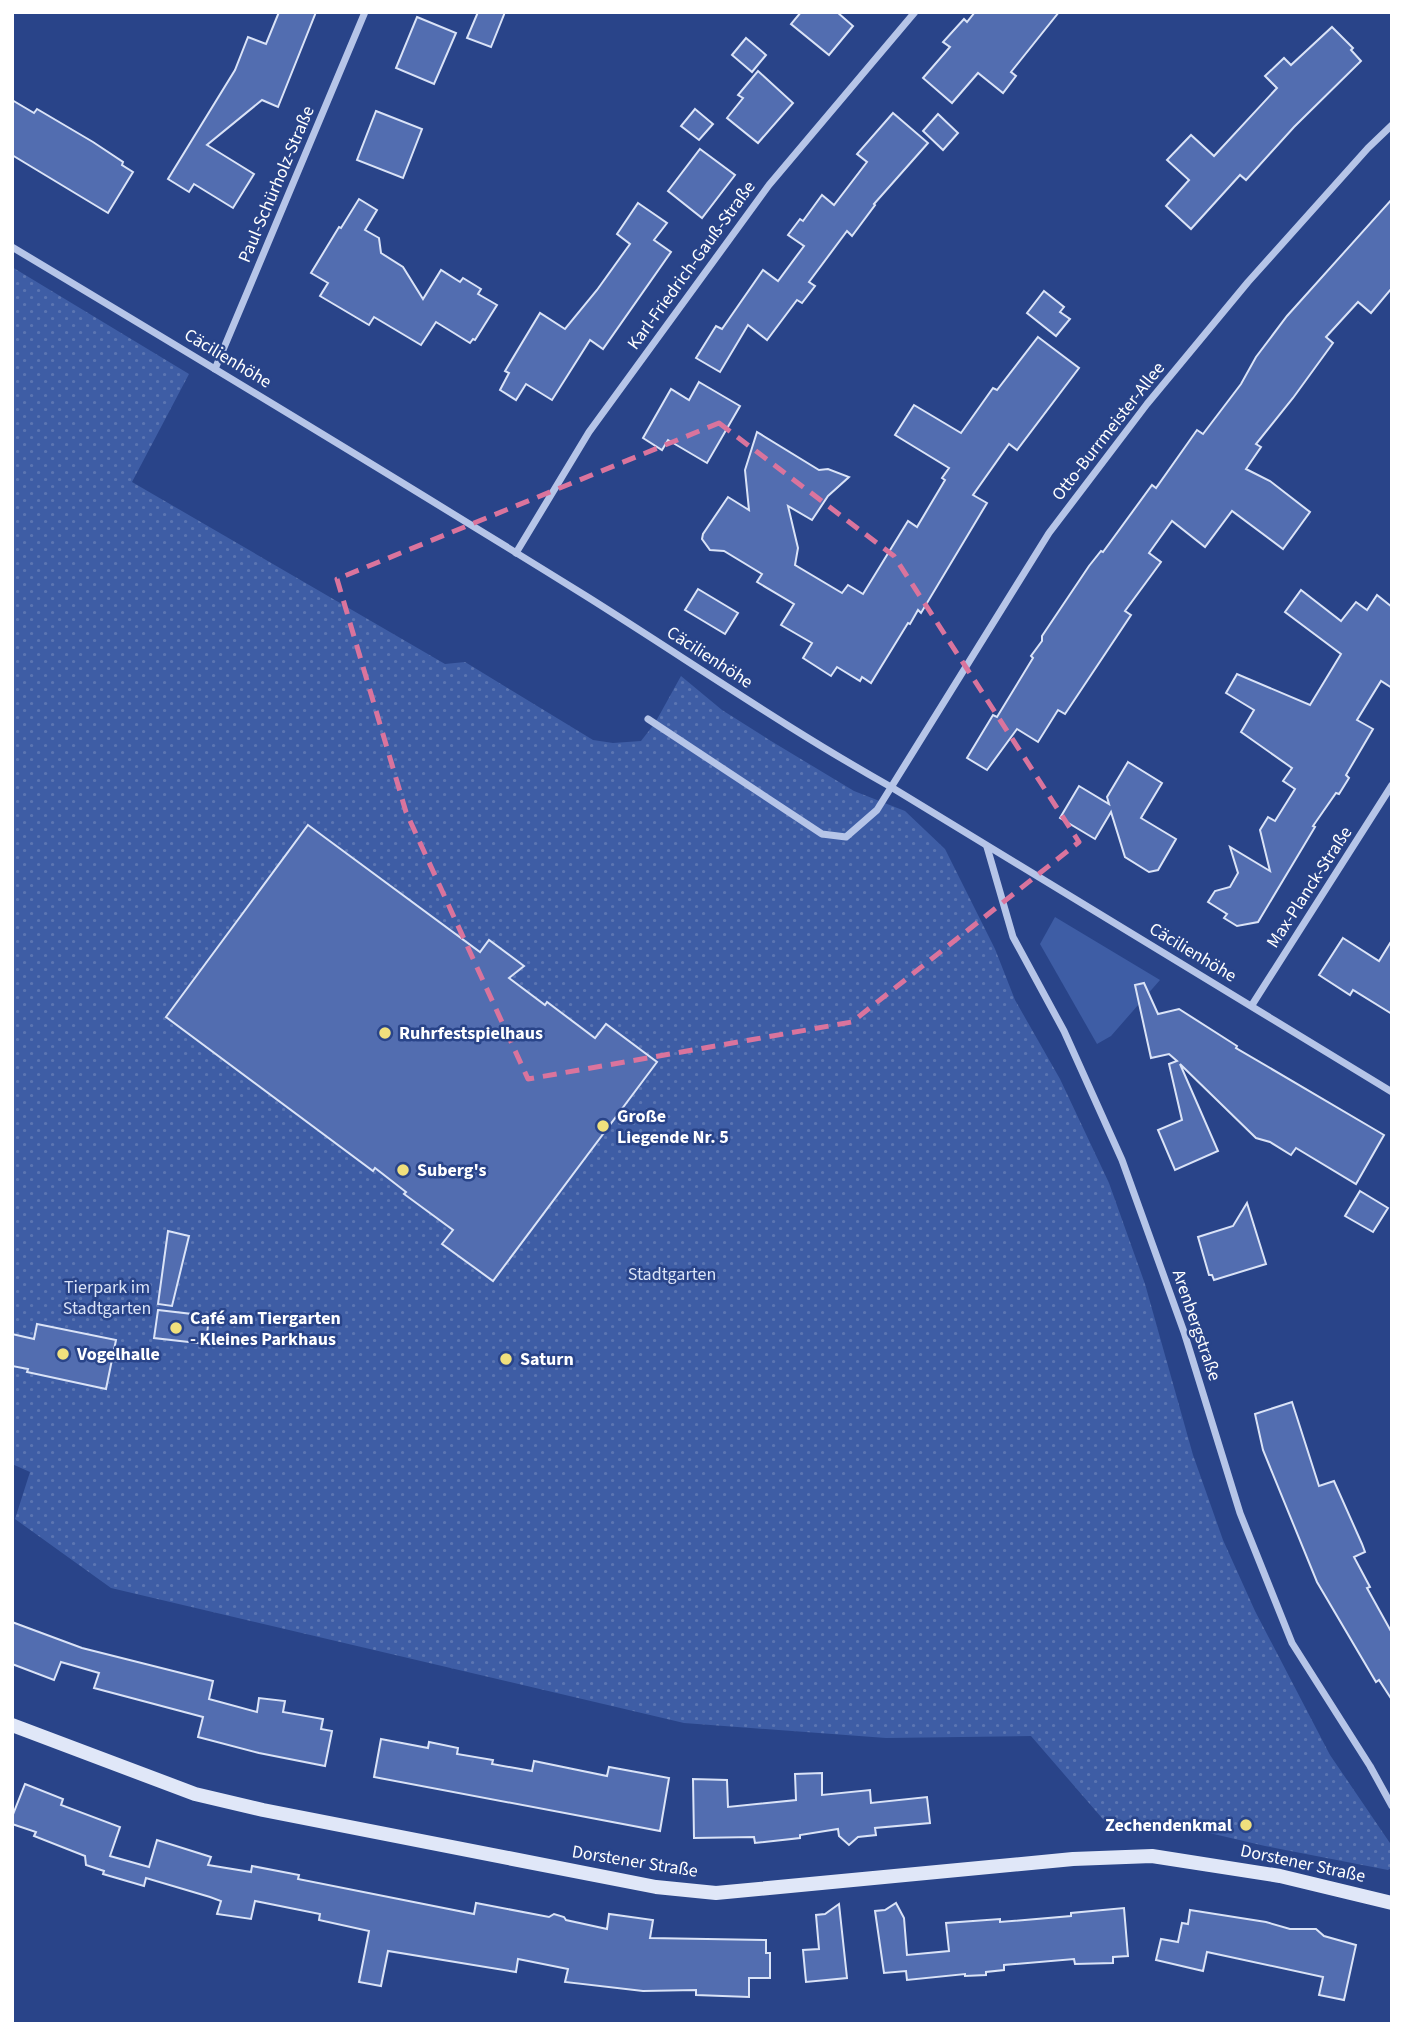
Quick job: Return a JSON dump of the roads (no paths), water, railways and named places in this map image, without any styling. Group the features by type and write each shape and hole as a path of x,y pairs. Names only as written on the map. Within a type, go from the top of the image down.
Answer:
{"main road":[{"name":"Dorstener Straße","path":"12,1725 195,1794 656,1887 716,1893 1073,1859 1152,1856 1280,1876 1392,1903"}],"street":[{"name":"Paul-Schürholz-Straße","path":"215,369 365,12"},
{"name":"Karl-Friedrich-Gauß-Straße","path":"516,553 589,432 752,208 908,14"},
{"name":"Otto-Burrmeister-Allee","path":"648,719 822,834 846,837 877,810 1049,533 1138,415 1248,282 1368,148 1392,125"},
{"name":"Cäcilienhöhe","path":"12,247 516,553 679,654 825,750 891,787 1392,1091"},
{"name":"Max-Planck-Straße","path":"1252,1005 1392,785"},
{"name":"Arenbergstraße","path":"986,847 1013,937 1064,1031 1122,1160 1184,1332 1240,1513 1293,1643 1392,1806"}],"place":[{"name":"Ruhrfestspielhaus","path":"385,1033"},
{"name":"Große Liegende Nr. 5","path":"603,1126"},
{"name":"Suberg's","path":"403,1170"},
{"name":"Café am Tiergarten - Kleines Parkhaus","path":"176,1328"},
{"name":"Vogelhalle","path":"63,1354"},
{"name":"Saturn","path":"506,1359"},
{"name":"Zechendenkmal","path":"1246,1825"}],"park label":[{"name":"Stadtgarten","path":"672,1274"},
{"name":"Tierpark im Stadtgarten","path":"107,1297"}]}
